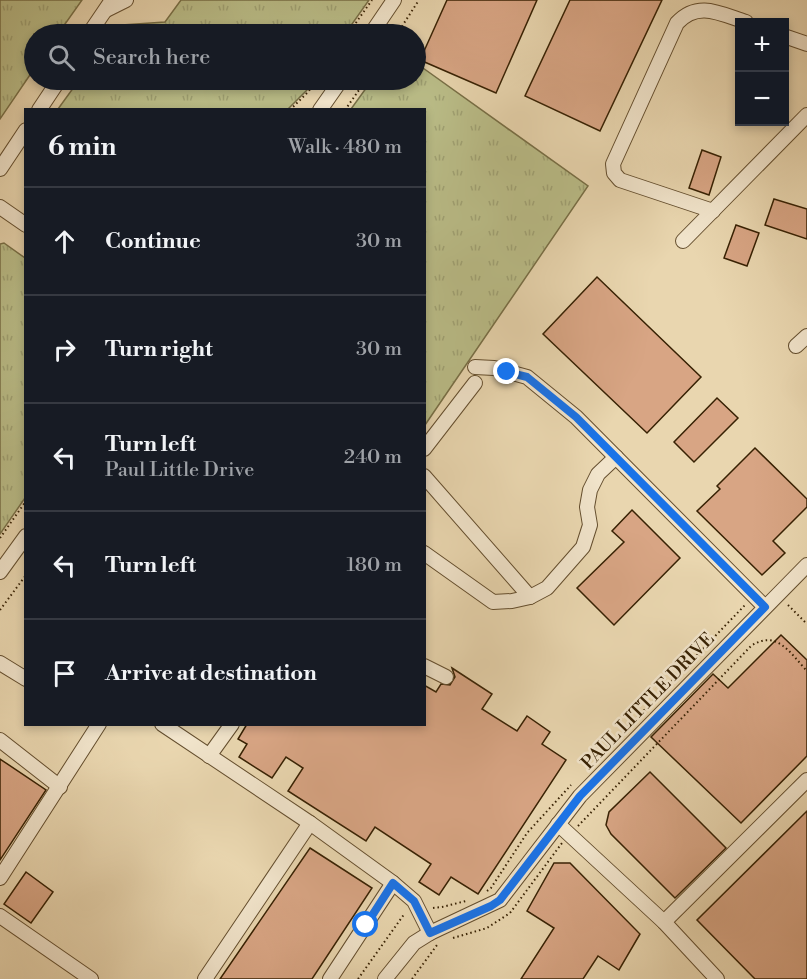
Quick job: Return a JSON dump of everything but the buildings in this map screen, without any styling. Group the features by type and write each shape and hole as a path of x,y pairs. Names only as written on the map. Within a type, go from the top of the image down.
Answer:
{"street":[{"path":"96,24 108,6 126,0"},
{"path":"378,24 394,0"},
{"path":"713,211 620,180 614,173 613,164 677,23 691,11 709,9 735,18"},
{"path":"789,38 807,44"},
{"path":"40,108 52,90"},
{"path":"321,108 334,90"},
{"path":"683,242 807,115"},
{"path":"0,169 24,133"},
{"path":"0,207 24,224"},
{"path":"796,346 807,336"},
{"path":"475,367 494,368 527,377 576,417 765,607"},
{"path":"426,446 475,383"},
{"path":"426,554 493,602 512,602 530,597 547,588 584,547 590,525 587,507 590,490 598,474 616,457"},
{"path":"426,478 530,597"},
{"path":"0,572 24,539"},
{"name":"PAUL LITTLE DRIVE","path":"385,979 414,943 500,900 580,796 807,565"},
{"path":"0,663 24,678"},
{"path":"426,667 446,677"},
{"path":"0,878 60,787 96,726"},
{"path":"165,726 310,823 393,883 414,901 430,933"},
{"path":"209,756 231,726"},
{"path":"0,740 60,787"},
{"path":"663,922 807,780"},
{"path":"205,979 310,823"},
{"path":"558,824 663,922 717,979"},
{"path":"330,979 393,883"},
{"path":"0,916 91,979"}],"path":[{"path":"355,24 372,0"},
{"path":"403,24 419,0"},
{"path":"292,108 310,90"},
{"path":"346,108 359,90"},
{"path":"0,538 24,504"},
{"path":"0,610 24,577"},
{"path":"777,594 807,624"},
{"path":"569,834 761,639 771,639 782,644 807,670"},
{"path":"358,979 414,901"}],"green space":[{"path":"0,0 82,0 65,24 24,24 24,84 0,119"},
{"path":"181,0 369,0 352,24 136,24 165,22"},
{"path":"426,70 588,186 426,424 426,108 352,108 365,90 426,90"},
{"path":"72,90 307,90 289,108 59,108"},
{"path":"4,243 24,257 24,499 0,534 0,244"}],"route":[{"path":"366,925 393,883 414,901 430,933 500,900 580,796 765,607 576,417 527,377 507,372"}]}
